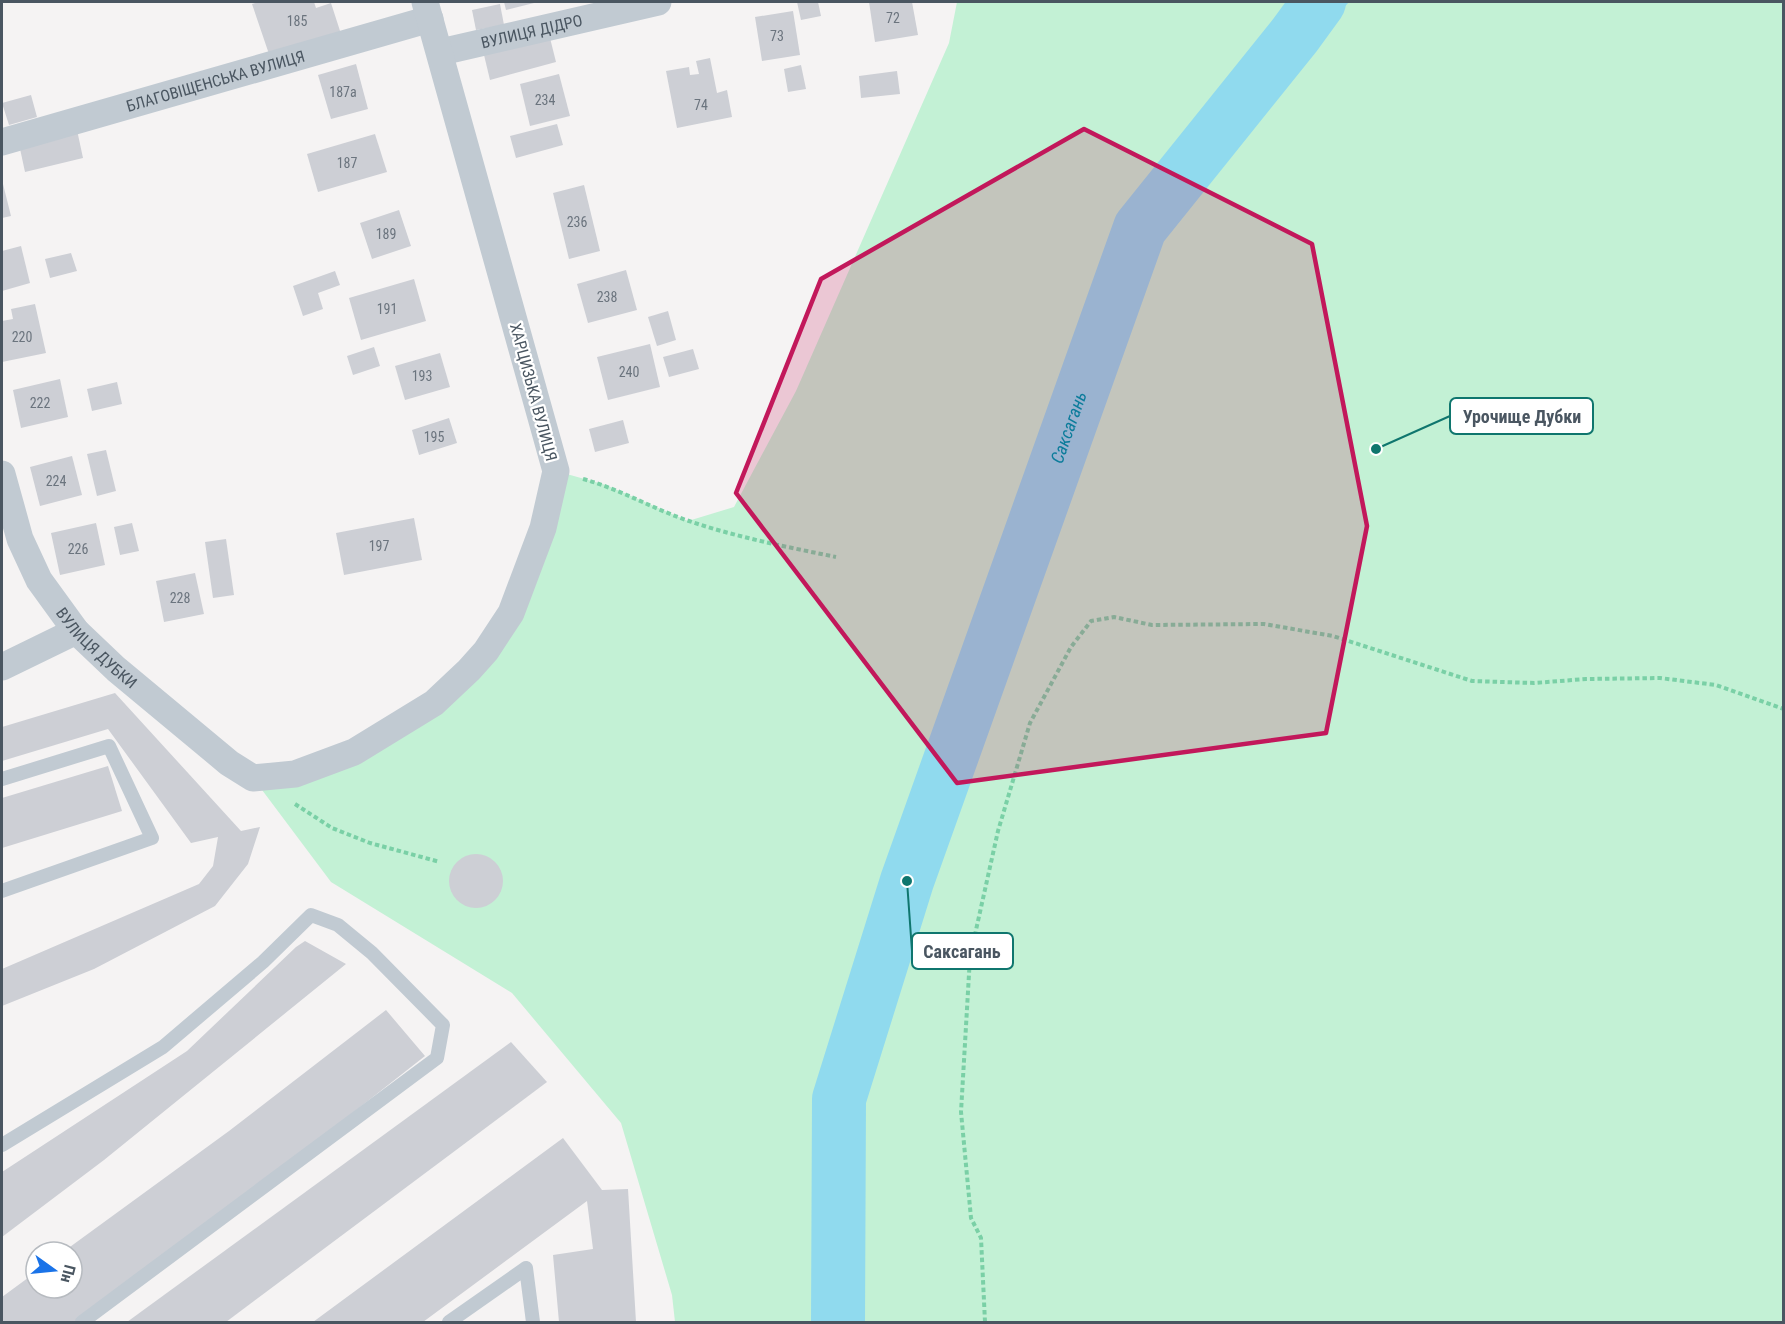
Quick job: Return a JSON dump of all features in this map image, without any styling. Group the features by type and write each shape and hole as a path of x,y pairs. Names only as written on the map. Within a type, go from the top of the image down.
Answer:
{"street":[{"name":"ВУЛИЦЯ ДІДРО","path":"441,52 658,2"},
{"name":"ХАРЦИЗЬКА ВУЛИЦЯ","path":"253,778 295,774 354,752 434,704 469,670 486,651 511,613 543,528 556,471 428,10"},
{"name":"БЛАГОВІЩЕНСЬКА ВУЛИЦЯ","path":"2,142 428,10"},
{"name":"ВУЛИЦЯ ДУБКИ","path":"2,474 20,539 39,580 76,631 117,669 229,763 253,778"},
{"path":"2,667 76,631"}],"lane":[{"path":"2,779 109,746 152,838 2,891"},
{"path":"2,1145 164,1047 263,962 311,915 338,925 372,953 443,1025 437,1058 82,1323"},
{"path":"449,1323 526,1268 533,1323"}],"path":[{"path":"556,471 606,485 688,520 787,547 836,557"},
{"path":"986,1323 981,1238 971,1218 961,1112 970,957 998,831 1030,723 1071,647 1091,621 1114,617 1152,625 1264,624 1333,636 1472,681 1534,683 1586,679 1660,678 1716,685 1784,709"},
{"path":"293,802 332,828 360,839 440,862"}],"highlighted area":[{"path":"1084,129 1312,244 1367,526 1326,733 957,783 736,493 821,279"}],"green space":[{"path":"957,2 1783,2 1783,1322 675,1322 672,1295 621,1123 512,993 331,882 253,778 354,752 486,651 556,471 606,485 688,521 734,507 796,391 949,43"}],"water":[{"path":"1298,2 1349,2 1339,13 1295,35"}],"building":[{"path":"314,2 316,8 331,3 341,34 270,57 252,4"},
{"path":"504,2 538,2 506,10"},
{"path":"797,2 818,2 821,16 801,20"},
{"path":"869,2 912,2 918,35 875,42"},
{"path":"500,4 504,25 476,30 472,10"},
{"path":"793,11 800,55 762,61 755,17"},
{"path":"550,38 556,62 490,80 484,55"},
{"path":"710,58 717,93 727,90 732,117 677,128 666,71 689,67 690,75 699,74 696,61"},
{"path":"356,64 368,109 331,119 318,75"},
{"path":"801,65 806,89 788,92 784,69"},
{"path":"897,71 900,94 861,98 859,76"},
{"path":"559,74 570,116 530,126 520,84"},
{"path":"31,95 37,117 9,125 2,103"},
{"path":"557,124 563,145 516,158 510,136"},
{"path":"77,130 83,158 25,172 19,144"},
{"path":"375,134 387,172 318,192 307,154"},
{"path":"2,180 11,216 2,218"},
{"path":"584,185 600,251 569,259 553,193"},
{"path":"399,210 411,246 372,259 360,223"},
{"path":"21,246 30,283 2,291 2,251"},
{"path":"71,253 77,271 50,278 45,259"},
{"path":"626,270 637,310 588,323 577,284"},
{"path":"335,271 340,285 318,293 323,309 303,316 293,286"},
{"path":"414,279 426,321 361,340 349,298"},
{"path":"35,304 46,353 2,362 2,321 13,319 11,309"},
{"path":"668,311 676,340 657,346 648,317"},
{"path":"650,344 660,387 608,400 597,357"},
{"path":"374,347 380,366 353,375 347,356"},
{"path":"693,349 699,369 669,377 663,357"},
{"path":"440,353 450,387 405,400 395,366"},
{"path":"60,379 68,417 21,428 13,390"},
{"path":"117,382 122,404 92,411 87,389"},
{"path":"449,418 457,443 419,455 412,430"},
{"path":"623,420 629,443 595,452 589,429"},
{"path":"106,450 116,491 97,496 87,454"},
{"path":"72,456 82,495 40,506 30,467"},
{"path":"414,518 422,560 344,575 336,533"},
{"path":"96,523 105,565 60,575 51,533"},
{"path":"132,523 139,551 120,555 114,527"},
{"path":"226,539 234,595 213,598 205,542"},
{"path":"195,573 204,614 164,622 156,581"},
{"path":"115,693 241,831 260,827 248,864 215,906 94,969 2,1006 2,969 199,884 213,866 218,837 191,843 108,729 2,761 2,727"},
{"path":"108,766 122,811 2,848 2,798"},
{"path":"471,854 481,854 491,858 499,866 503,881 499,896 491,904 481,908 471,908 461,904 453,896 449,886 449,876 453,866 461,858"},
{"path":"305,941 346,964 104,1160 2,1237 2,1172 187,1051"},
{"path":"386,1010 425,1056 266,1181 75,1322 2,1322 2,1297 24,1281 24,1300 84,1300 84,1240 79,1240 229,1131"},
{"path":"511,1042 547,1082 226,1322 127,1322"},
{"path":"563,1138 602,1190 628,1189 636,1322 559,1322 553,1255 593,1249 587,1201 423,1322 313,1322"}],"waterway":[{"name":"Саксагань","path":"838,1322 839,1099 907,881 1140,228 1319,2"}],"place":[{"name":"Урочище Дубки","path":"1376,449"},
{"name":"Саксагань","path":"907,881"}]}
